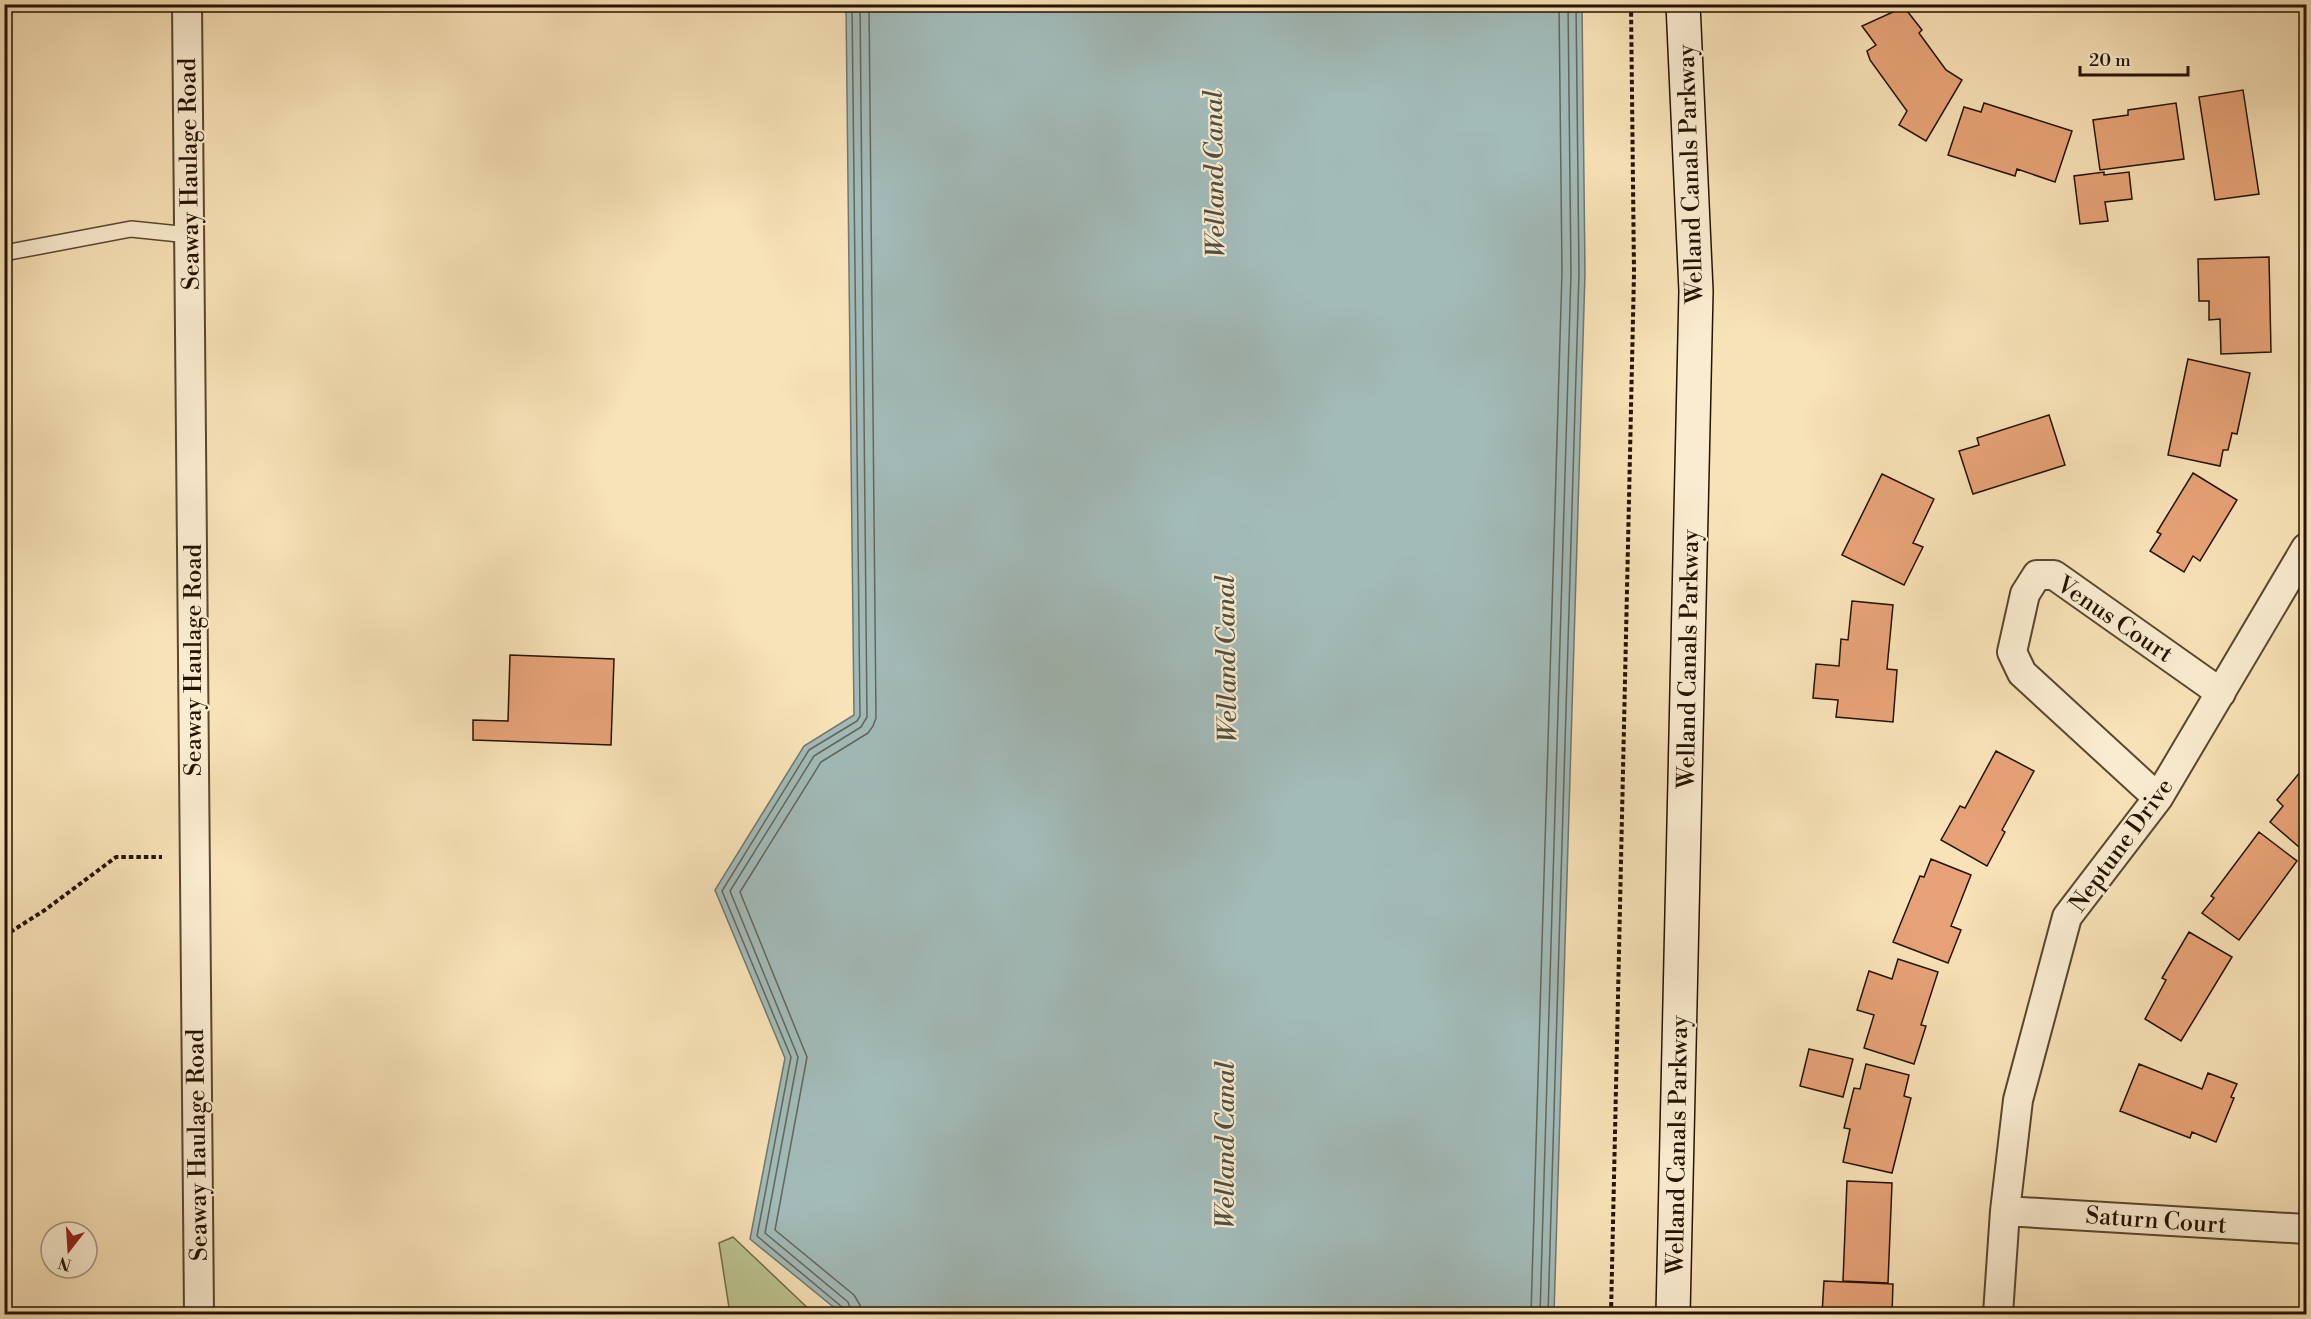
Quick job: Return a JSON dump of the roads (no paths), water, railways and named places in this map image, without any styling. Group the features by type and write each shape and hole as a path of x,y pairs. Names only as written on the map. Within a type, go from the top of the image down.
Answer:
{"main road":[{"name":"Welland Canals Parkway","path":"1673,1314 1696,291 1683,4"}],"street":[{"name":"Seaway Haulage Road","path":"187,4 199,1314"},
{"name":"Neptune Drive","path":"1998,1314 2005,1210 2018,1100 2067,917 2158,798 2307,548"},
{"name":"Venus Court","path":"2158,798 2022,673 2012,652 2025,594 2037,575 2054,575 2221,693"},
{"name":"Saturn Court","path":"2005,1210 2307,1229"}],"lane":[{"path":"4,253 131,229 189,235"}],"water":[{"name":"Welland Canal","path":"846,5 1582,5 1585,273 1554,1314 842,1314 750,1239 785,1058 715,890 804,746 854,715"}]}
